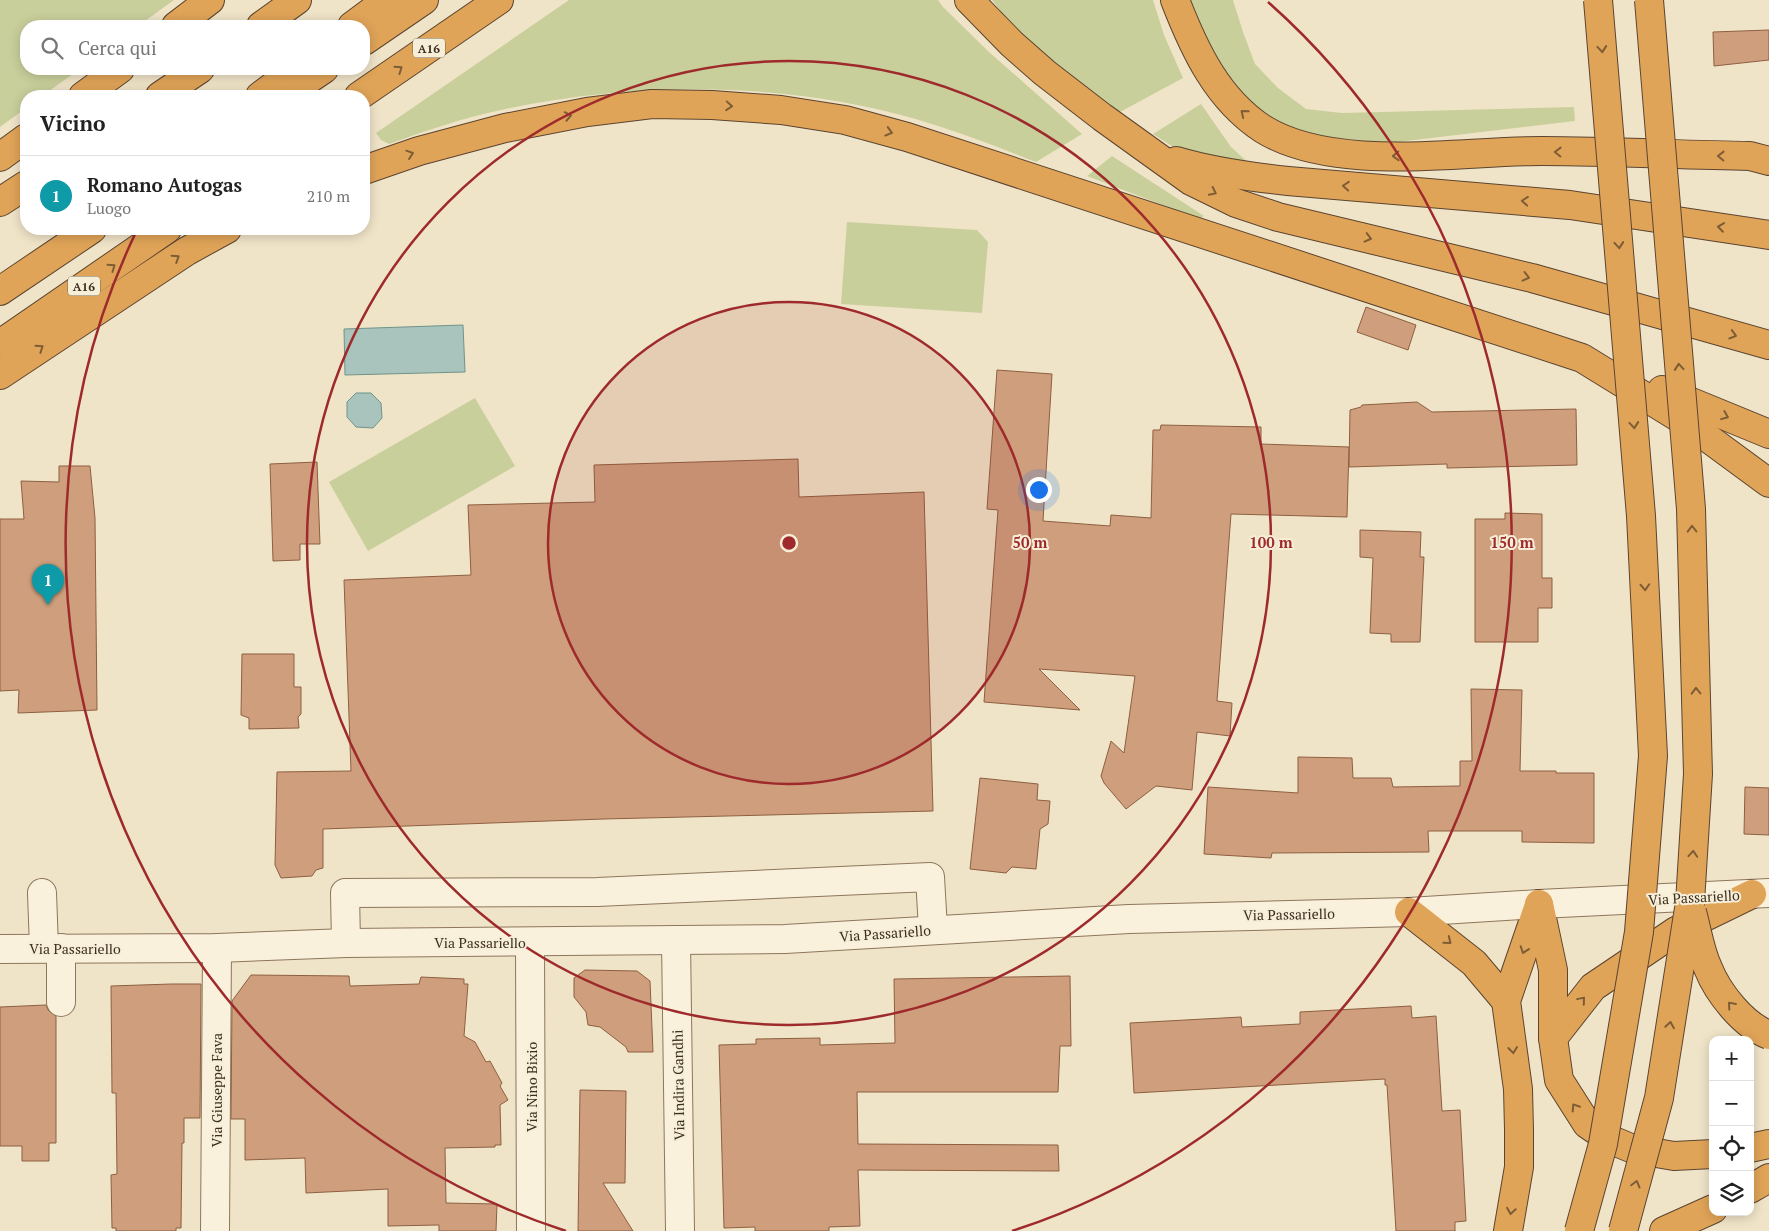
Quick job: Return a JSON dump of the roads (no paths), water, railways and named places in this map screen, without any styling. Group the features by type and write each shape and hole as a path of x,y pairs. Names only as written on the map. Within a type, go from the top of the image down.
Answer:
{"highway":[{"path":"184,20 210,0"},
{"path":"269,20 297,0"},
{"path":"360,20 387,0"},
{"path":"370,37 424,0"},
{"name":"A16","path":"368,90 499,0"},
{"path":"969,0 1012,44 1045,73 1102,117 1191,181 1236,203 1278,217 1532,278 1769,345"},
{"path":"1176,0 1188,34 1211,78 1235,106 1263,128 1295,145 1334,153 1387,156 1542,151 1750,156 1769,161"},
{"path":"1579,1231 1603,1144 1639,932 1653,756 1642,516 1598,0"},
{"path":"1623,1231 1659,1098 1690,902 1698,774 1691,509 1649,0"},
{"path":"91,90 112,75"},
{"path":"169,90 191,75"},
{"path":"268,90 288,75"},
{"path":"293,90 315,75"},
{"path":"370,168 419,151 505,128 588,112 652,104 712,105 781,110 845,120 916,140 1582,358 1769,434"},
{"path":"0,157 20,142"},
{"path":"1158,156 1200,168 1243,176 1570,205 1769,235"},
{"path":"0,202 20,189"},
{"path":"9,286 77,235"},
{"path":"9,286 83,235"},
{"name":"A16","path":"0,344 158,235"},
{"path":"0,375 187,251 216,235"},
{"path":"1582,358 1686,422 1769,483"},
{"path":"1553,1038 1593,987 1676,931 1760,894"},
{"path":"1690,902 1707,968 1725,998 1737,1013 1763,1033 1769,1035"},
{"path":"1508,1231 1519,1167 1519,1130 1518,1089 1506,1001 1539,904"},
{"path":"1539,904 1553,970 1553,1038 1559,1080 1587,1124 1609,1139 1633,1149 1674,1156 1709,1154"},
{"path":"1409,912 1474,963 1506,1001"},
{"path":"1754,1147 1769,1144"},
{"path":"1754,1187 1769,1178"},
{"path":"1664,1231 1709,1210"}],"street":[{"path":"346,943 345,893 597,892 930,877 933,929"},
{"path":"42,893 61,1002"},
{"name":"Via Passariello","path":"0,949 217,948 346,943 785,939 1129,918 1409,912 1760,894"},
{"name":"Via Indira Gandhi","path":"676,940 680,1231"},
{"name":"Via Nino Bixio","path":"530,942 532,1231"},
{"name":"Via Giuseppe Fava","path":"215,1231 217,948"}],"water":[{"path":"463,325 465,372 345,375 344,329"},
{"path":"356,393 371,393 381,403 382,418 373,428 356,427 347,417 347,402"}],"place":[{"name":"Romano Autogas","path":"48,605"}]}
